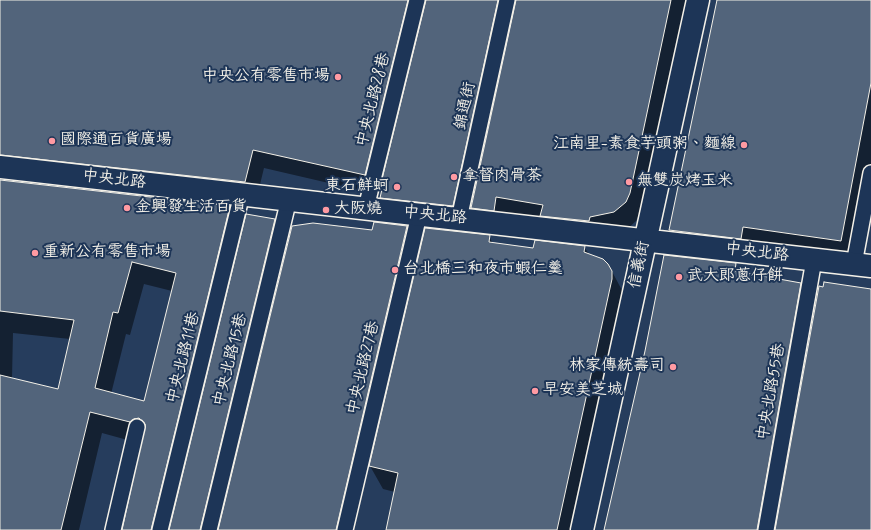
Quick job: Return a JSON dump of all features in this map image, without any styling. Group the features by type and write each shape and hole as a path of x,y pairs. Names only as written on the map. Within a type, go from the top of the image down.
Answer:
{"street":[{"name":"信義街","path":"582,530 698,0"},
{"name":"中央北路","path":"0,166 863,265"}],"lane":[{"name":"中央北路28巷","path":"366,208 417,0"},
{"name":"錦通街","path":"459,219 507,0"},
{"path":"863,265 871,173"},
{"name":"中央北路11巷","path":"160,530 242,194"},
{"name":"中央北路15巷","path":"208,530 289,199"},
{"name":"中央北路27巷","path":"344,530 419,215"},
{"name":"中央北路55巷","path":"766,530 814,260"},
{"path":"113,530 137,427"}],"building":[{"path":"0,0 408,0 365,175 253,150 245,182 0,155"},
{"path":"426,0 498,0 453,206 380,198 384,180 382,179"},
{"path":"516,0 671,0 630,193 626,202 614,212 590,217 589,221 540,216 543,205 496,197 494,211 471,208"},
{"path":"717,0 871,0 871,83 841,241 743,227 741,239 669,230"},
{"path":"0,180 230,206 151,530 122,530 145,424 139,418 130,422 90,412 61,530 0,530 0,375 58,389 74,320 0,311","holes":["132,262 176,273 144,401 95,388 113,312 118,313"]},
{"path":"246,214 275,219 200,530 169,530"},
{"path":"374,222 407,226 336,530 218,530 292,226 313,223 372,230"},
{"path":"425,228 490,235 489,242 533,248 535,240 585,246 584,252 603,259 612,271 612,279 557,530 386,530 398,473 369,466"},
{"path":"664,255 736,263 735,271 801,283 757,530 604,530 645,351"},
{"path":"824,282 871,289 871,530 775,530 819,286 823,287"}],"place":[{"name":"中央公有零售市場","path":"338,77"},
{"name":"國際通百貨廣場","path":"52,141"},
{"name":"江南里-素食芋頭粥、麵線","path":"744,145"},
{"name":"拿督肉骨茶","path":"454,177"},
{"name":"無雙炭烤玉米","path":"629,182"},
{"name":"東石鮮蚵","path":"397,187"},
{"name":"金興發生活百貨","path":"127,208"},
{"name":"大阪燒","path":"326,210"},
{"name":"重新公有零售市場","path":"35,253"},
{"name":"台北橋三和夜市蝦仁羹","path":"395,270"},
{"name":"武大郎蔥仔餅","path":"679,277"},
{"name":"林家傳統壽司","path":"673,367"},
{"name":"早安美芝城","path":"535,391"}]}
